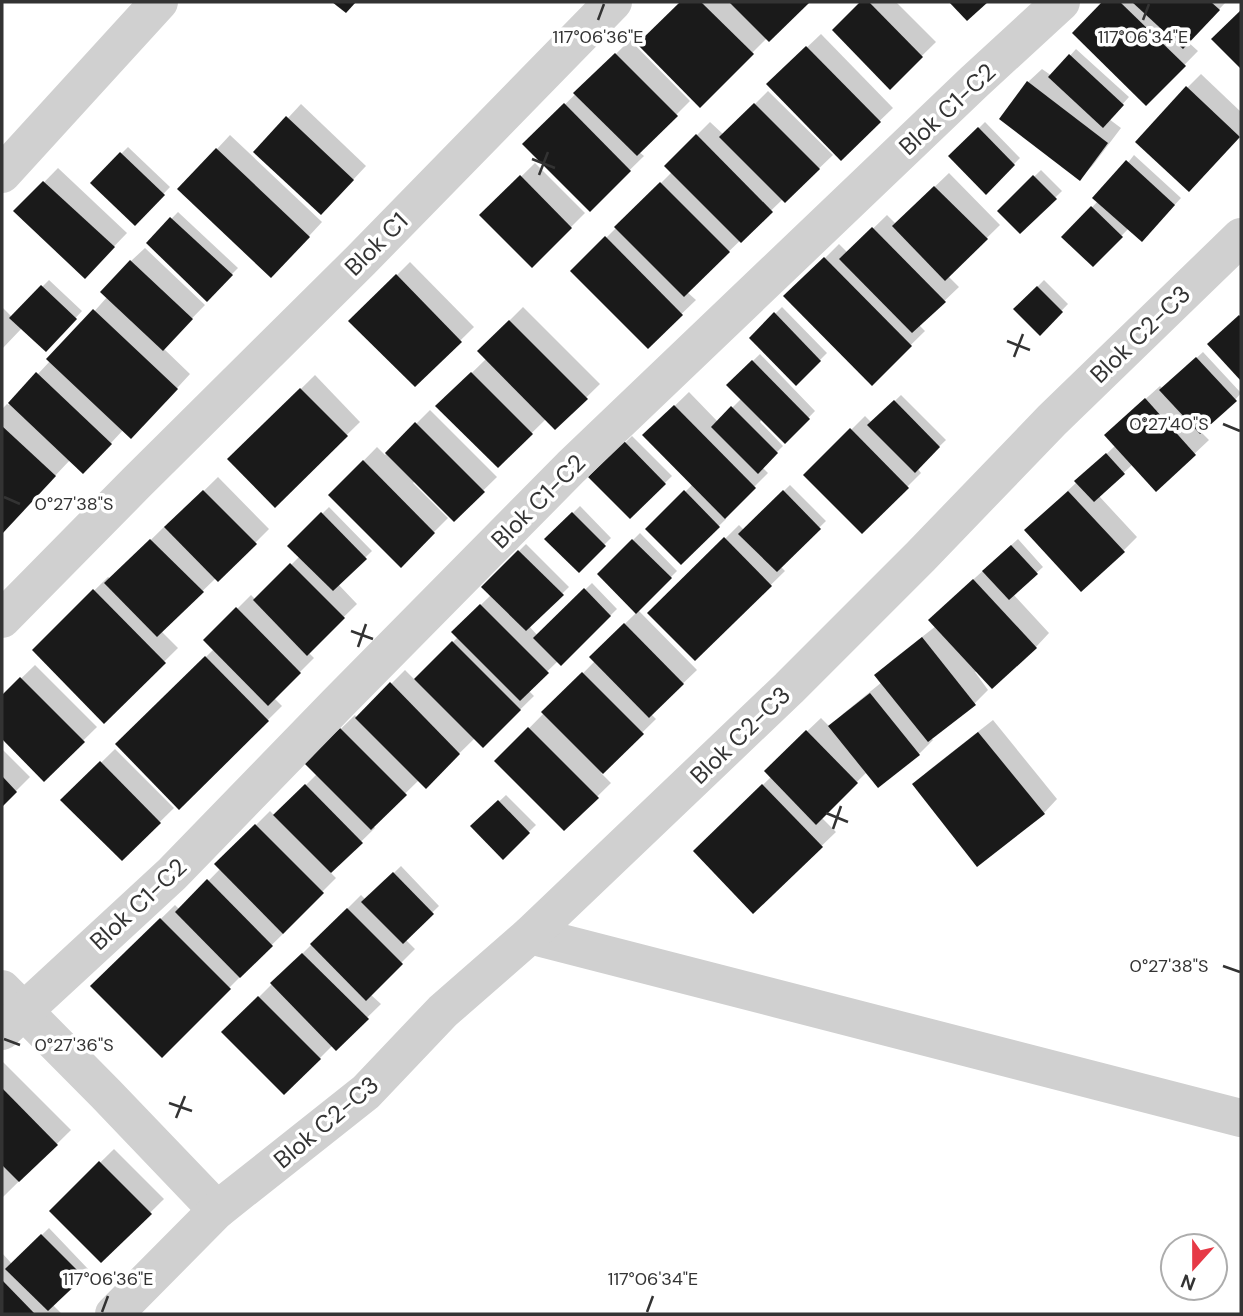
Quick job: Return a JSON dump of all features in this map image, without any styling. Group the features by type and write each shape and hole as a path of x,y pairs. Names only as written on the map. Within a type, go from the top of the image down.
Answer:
{"street":[{"path":"2,174 159,2"},
{"name":"Blok C1","path":"2,619 361,260 612,2"},
{"name":"Blok C1-C2","path":"9,1010 172,874 571,467 1061,2"},
{"name":"Blok C2-C3","path":"114,1314 217,1210 366,1092 443,1011 530,935 789,688 1052,420 1241,237"},
{"path":"530,935 1241,1118"},
{"path":"9,1010 106,1094 217,1210"}],"building":[{"path":"332,2 356,2 346,13"},
{"path":"680,2 701,2 754,54 700,108 637,44"},
{"path":"729,2 807,2 809,3 769,42"},
{"path":"860,2 869,2 923,57 890,90 832,30"},
{"path":"949,2 988,2 967,21"},
{"path":"1102,2 1120,2 1186,66 1146,106 1072,33"},
{"path":"1132,2 1211,2 1220,10 1183,49"},
{"path":"1241,10 1241,69 1211,39"},
{"path":"806,46 881,122 841,161 766,84"},
{"path":"615,53 678,116 637,156 573,93"},
{"path":"1069,54 1124,105 1103,128 1048,77"},
{"path":"1027,81 1108,143 1080,181 999,119"},
{"path":"1186,86 1240,137 1189,192 1135,142"},
{"path":"564,103 631,171 590,212 522,144"},
{"path":"754,103 820,169 785,203 719,137"},
{"path":"286,116 354,180 321,215 253,152"},
{"path":"978,127 1015,165 986,195 948,156"},
{"path":"696,134 773,212 741,243 664,166"},
{"path":"216,148 310,237 271,278 177,189"},
{"path":"120,152 165,195 135,226 90,183"},
{"path":"1126,160 1175,205 1142,242 1092,198"},
{"path":"520,175 572,228 532,268 479,215"},
{"path":"1033,175 1057,199 1020,234 997,211"},
{"path":"43,181 115,247 85,279 13,211"},
{"path":"660,182 730,252 684,297 614,227"},
{"path":"934,186 988,239 945,281 892,226"},
{"path":"1091,206 1123,237 1093,267 1061,237"},
{"path":"170,217 233,275 207,302 146,243"},
{"path":"872,227 946,302 912,333 839,259"},
{"path":"605,236 683,315 648,349 570,271"},
{"path":"824,257 912,346 872,386 783,296"},
{"path":"130,260 193,319 163,351 100,292"},
{"path":"396,274 462,342 415,387 348,321"},
{"path":"41,285 77,319 46,352 9,318"},
{"path":"1037,286 1063,312 1040,336 1013,309"},
{"path":"93,309 178,389 131,439 46,359"},
{"path":"774,312 821,361 796,386 749,338"},
{"path":"1239,315 1241,317 1241,381 1207,344"},
{"path":"509,320 588,399 555,430 477,351"},
{"path":"1196,357 1237,401 1200,434 1159,390"},
{"path":"752,360 810,419 785,444 726,385"},
{"path":"36,372 112,444 83,474 8,403"},
{"path":"471,372 533,434 498,468 435,406"},
{"path":"300,388 348,436 275,508 227,459"},
{"path":"1145,398 1196,455 1156,492 1104,435"},
{"path":"894,400 940,447 915,473 867,425"},
{"path":"674,405 756,488 725,519 642,435"},
{"path":"731,406 778,453 758,474 711,427"},
{"path":"415,422 485,492 454,522 385,453"},
{"path":"2,426 56,476 2,534"},
{"path":"850,428 909,488 862,534 803,475"},
{"path":"624,441 666,484 630,519 588,477"},
{"path":"1106,453 1125,474 1094,502 1074,481"},
{"path":"363,460 435,533 401,568 328,495"},
{"path":"203,490 257,544 218,582 164,527"},
{"path":"684,490 720,527 681,565 645,529"},
{"path":"783,490 821,529 777,572 738,534"},
{"path":"1068,491 1125,552 1081,592 1024,530"},
{"path":"321,512 367,559 333,591 287,546"},
{"path":"572,512 606,546 579,573 544,539"},
{"path":"724,537 772,586 695,661 647,613"},
{"path":"150,539 204,592 157,637 104,583"},
{"path":"632,539 672,578 636,614 597,574"},
{"path":"1011,545 1038,574 1009,600 982,571"},
{"path":"518,550 564,595 526,631 481,587"},
{"path":"290,563 345,618 307,656 253,600"},
{"path":"973,579 1037,648 992,689 928,620"},
{"path":"584,588 611,616 561,666 533,638"},
{"path":"93,589 166,663 104,724 32,650"},
{"path":"480,604 549,673 520,701 451,632"},
{"path":"236,607 301,673 268,706 203,640"},
{"path":"624,623 684,684 649,718 589,657"},
{"path":"922,637 976,705 928,742 874,675"},
{"path":"452,641 521,710 483,748 414,679"},
{"path":"205,656 269,721 179,810 115,744"},
{"path":"582,672 644,734 603,774 541,712"},
{"path":"20,677 85,742 44,782 2,739 2,695"},
{"path":"390,682 460,754 426,789 355,718"},
{"path":"870,693 920,755 878,788 828,726"},
{"path":"528,727 599,798 564,831 494,761"},
{"path":"340,728 407,795 371,830 304,763"},
{"path":"806,730 858,783 816,825 764,771"},
{"path":"978,732 1045,814 977,867 912,784"},
{"path":"100,761 161,823 122,861 60,800"},
{"path":"2,776 17,792 2,807"},
{"path":"305,784 363,843 331,873 273,815"},
{"path":"762,784 823,847 753,914 693,851"},
{"path":"498,800 530,833 503,860 470,826"},
{"path":"255,824 324,893 283,934 214,864"},
{"path":"393,872 434,914 403,944 361,902"},
{"path":"207,879 273,946 240,978 175,912"},
{"path":"347,908 403,964 366,1001 310,944"},
{"path":"160,918 231,989 162,1058 90,986"},
{"path":"302,953 369,1019 336,1051 270,983"},
{"path":"258,996 321,1059 284,1095 221,1032"},
{"path":"2,1088 58,1145 19,1182 2,1165"},
{"path":"99,1161 152,1214 101,1263 49,1211"},
{"path":"41,1234 84,1277 48,1311 5,1269"},
{"path":"2,1280 35,1314 2,1314"}]}
